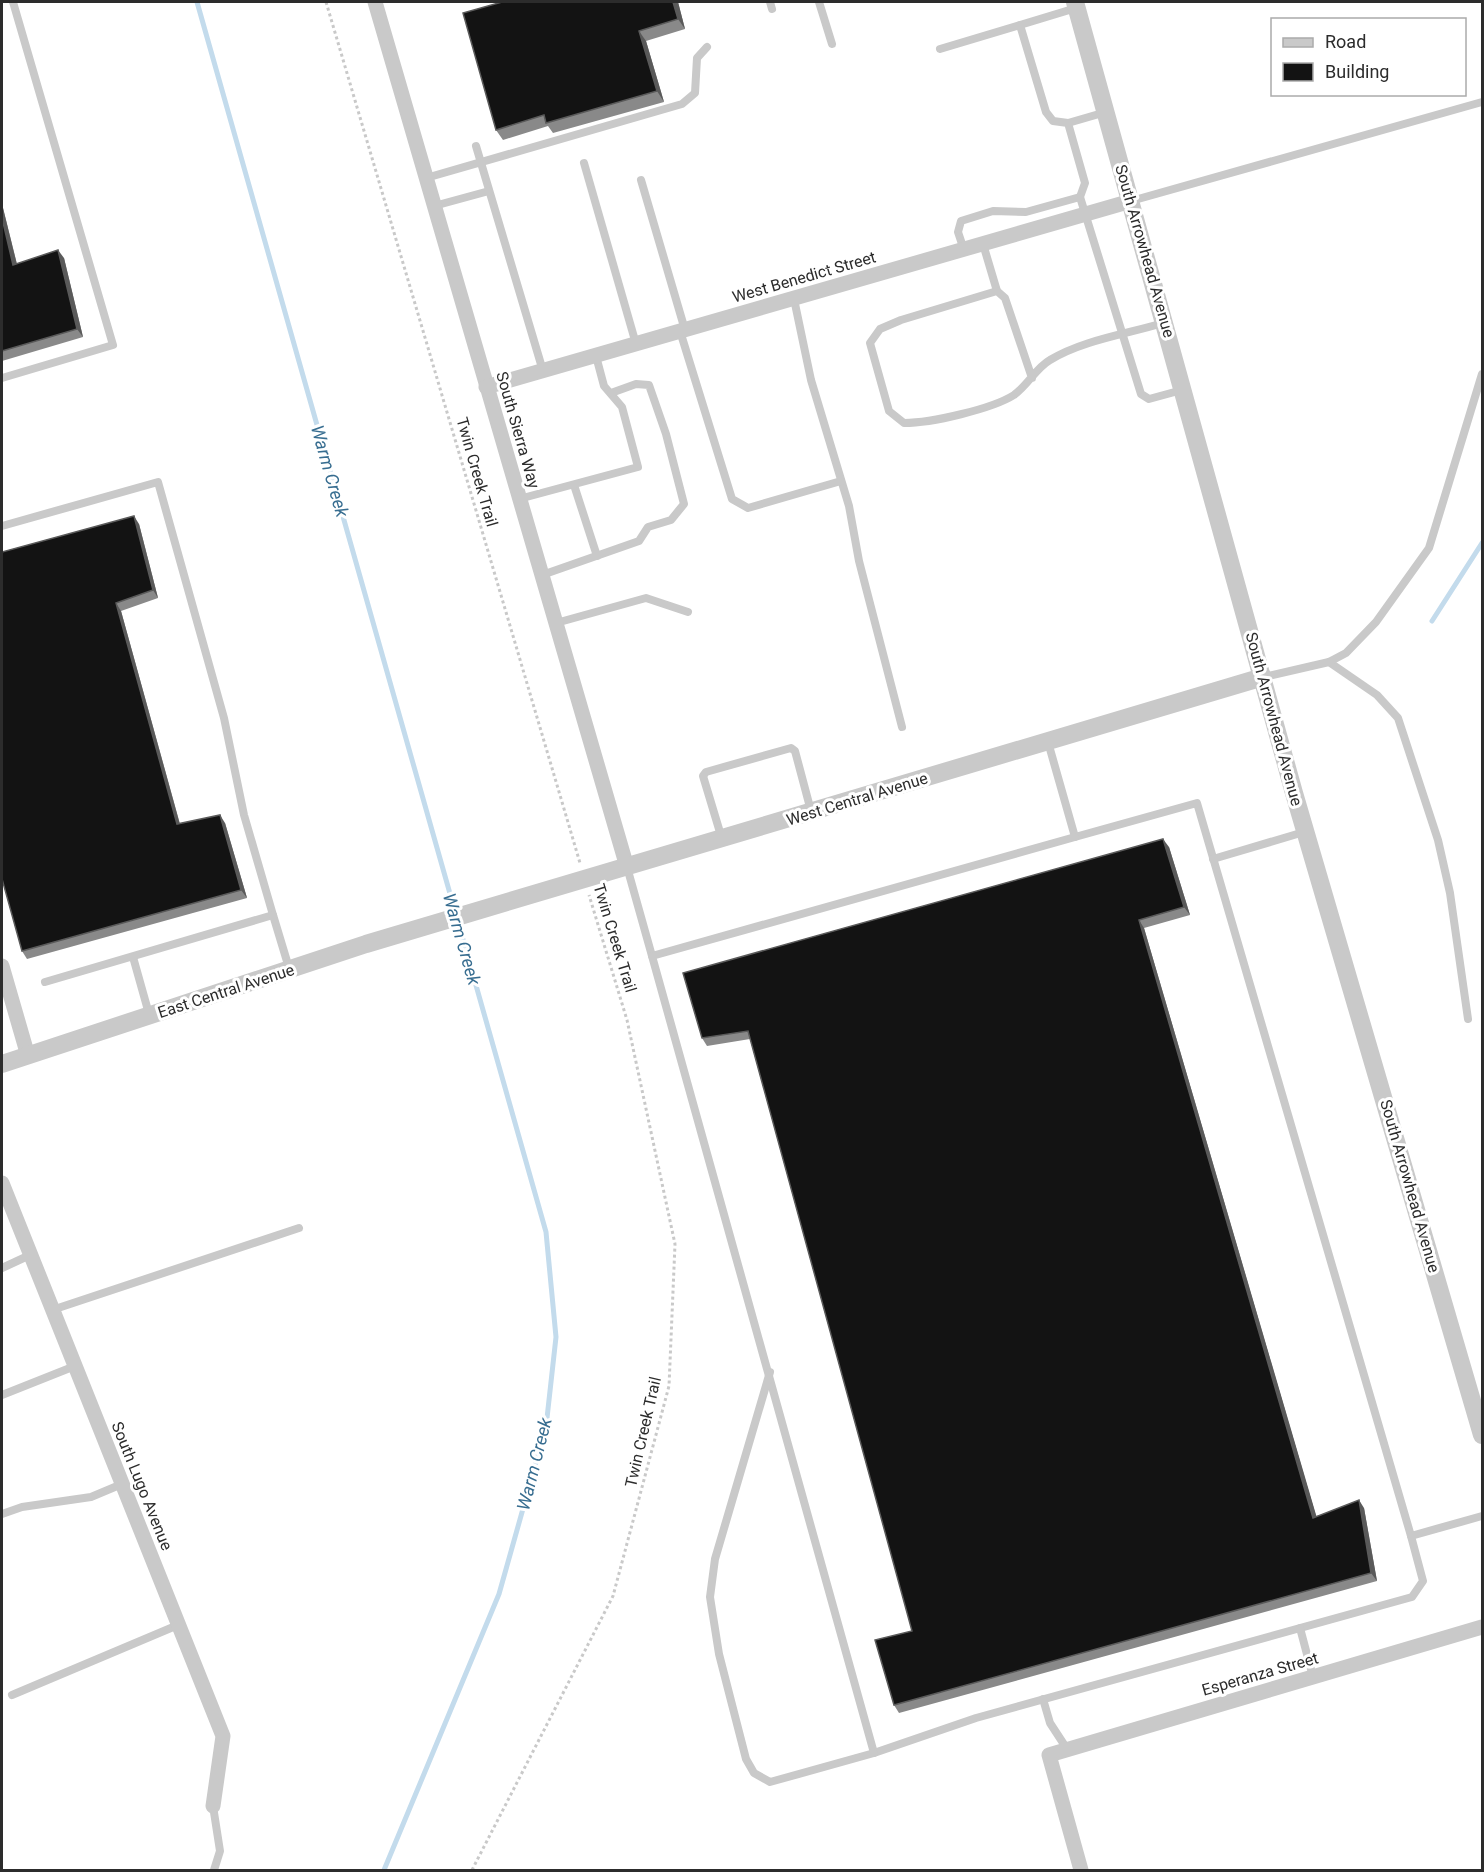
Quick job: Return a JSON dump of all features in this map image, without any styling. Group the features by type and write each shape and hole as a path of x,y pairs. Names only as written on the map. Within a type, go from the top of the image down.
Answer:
{"street":[{"name":"South Sierra Way","path":"375,2 627,867"},
{"name":"South Arrowhead Avenue","path":"1076,5 1305,831 1482,1435"},
{"name":"West Benedict Street","path":"486,387 1131,201"},
{"name":"West Central Avenue","path":"451,919 1263,677"},
{"name":"East Central Avenue","path":"2,1064 366,944 451,919"},
{"path":"2,966 28,1056"},
{"name":"South Lugo Avenue","path":"2,1183 223,1736 213,1806"},
{"name":"Esperanza Street","path":"1081,1870 1048,1755 1482,1627"}],"lane":[{"path":"2,378 113,345 13,2"},
{"path":"819,2 832,44"},
{"path":"940,49 1076,5"},
{"path":"1020,25 1046,112 1053,121 1068,123 1106,112"},
{"path":"426,178 682,104 695,93 697,58 707,47"},
{"path":"1131,201 1482,102"},
{"path":"1068,123 1085,183 1080,197 1141,394 1144,399 1183,390"},
{"path":"476,146 543,371"},
{"path":"584,163 636,344"},
{"path":"641,180 682,331 732,499 748,508 841,481"},
{"path":"434,206 489,191"},
{"path":"964,250 958,232 961,220 993,211 1026,212 1080,197"},
{"path":"983,244 997,291 1005,297 1032,378"},
{"path":"997,291 901,320 880,329 870,343 889,411 904,423 923,423 998,403 1015,394 1049,360 1080,346 1165,323"},
{"path":"794,299 811,380 841,481 902,727"},
{"path":"519,500 638,467 622,407 604,386 596,356"},
{"path":"1263,677 1329,662 1346,653 1376,622 1429,548 1482,374"},
{"path":"542,575 639,541 648,526 670,520 684,504 666,434 649,386 636,384 611,393"},
{"path":"2,526 158,482 224,718 244,815 289,969"},
{"path":"574,485 597,556"},
{"path":"555,623 646,598 688,612"},
{"path":"1329,662 1377,695 1398,718 1440,850 1450,893 1468,1018"},
{"path":"1048,742 1075,837"},
{"path":"722,838 704,776 706,772 791,748 795,751 811,812"},
{"path":"652,956 1197,802 1423,1581 1412,1597 976,1718 874,1753 770,1782 754,1773 746,1759 719,1654 710,1597 716,1559 770,1372"},
{"path":"1213,859 1305,831"},
{"path":"627,867 770,1372 874,1753"},
{"path":"45,982 273,915"},
{"path":"132,957 149,1016"},
{"path":"52,1310 299,1228"},
{"path":"2,1268 30,1255"},
{"path":"2,1395 75,1366"},
{"path":"2,1514 21,1507 91,1497 122,1484"},
{"path":"1411,1536 1482,1516"},
{"path":"12,1695 178,1625"},
{"path":"1300,1628 1313,1677"},
{"path":"1043,1699 1050,1723 1067,1749"},
{"path":"213,1806 220,1851 214,1870"}],"path":[{"name":"Twin Creek Trail","path":"326,2 627,1020 675,1244 669,1386 613,1596 472,1870"}],"building":[{"path":"502,2 673,2 678,19 639,31 657,91 546,123 544,115 496,130 463,13"},
{"path":"2,218 13,265 58,250 77,329 2,351"},
{"path":"134,516 153,590 116,603 177,824 220,815 241,890 22,951 2,879 2,552"},
{"path":"1163,839 1184,907 1139,920 1313,1518 1359,1500 1371,1573 894,1705 875,1640 912,1631 748,1031 702,1038 683,973"}],"waterway":[{"name":"Warm Creek","path":"197,2 546,1232 556,1337 546,1427 499,1594 384,1870"},
{"path":"1432,621 1482,543"}]}
